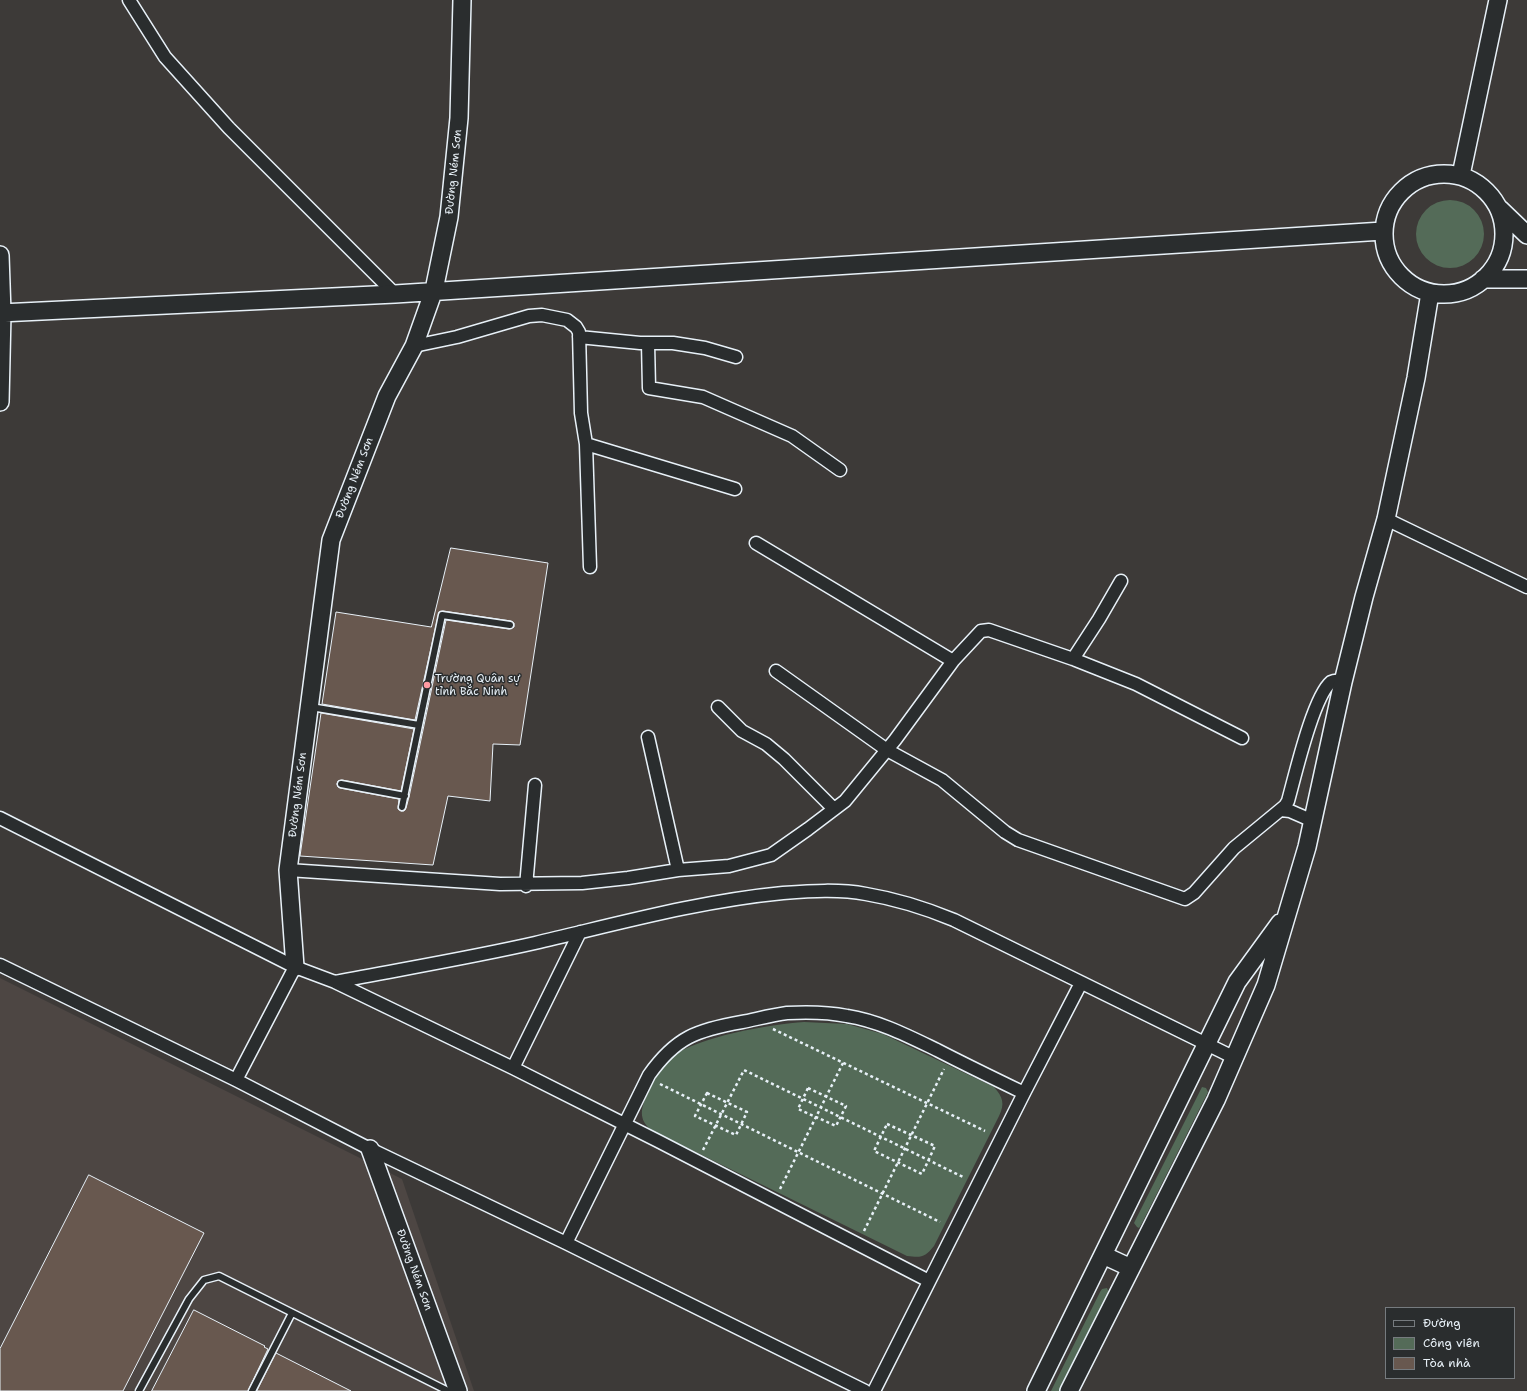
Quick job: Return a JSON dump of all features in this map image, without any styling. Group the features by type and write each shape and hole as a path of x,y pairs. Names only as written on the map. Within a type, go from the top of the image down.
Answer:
{"street":[{"path":"129,0 165,57 229,128 395,294"},
{"name":"Đường Ném Sơn","path":"295,967 288,870 331,540 387,396 414,346 434,290 449,217 459,118 462,0"},
{"path":"1461,175 1498,0"},
{"path":"1437,173 1461,175 1480,185 1494,200 1499,209 1504,230 1501,252 1497,262 1483,279 1464,291 1442,294 1430,293 1409,283 1392,266 1384,244 1383,232 1385,219 1389,208 1396,197 1404,188 1414,181 1437,173"},
{"path":"1499,209 1527,235"},
{"path":"1,313 395,294 434,290 1383,232"},
{"path":"0,254 0,402"},
{"path":"1483,279 1527,279"},
{"path":"1069,1391 1216,1100 1266,985 1313,821 1342,682 1386,519 1416,378 1430,293"},
{"path":"414,346 457,337 529,316 542,315 567,320 576,327 580,337 581,413 586,444 590,568"},
{"path":"580,337 648,343 673,343 705,348 736,357"},
{"path":"648,343 649,388 703,397 792,436 840,470"},
{"path":"586,444 735,489"},
{"path":"1386,519 1527,587"},
{"path":"756,543 953,661"},
{"path":"1073,659 1099,619 1120,581"},
{"path":"288,870 500,884 582,883 628,878 678,870 728,866 771,855 845,801 887,750 953,661 981,631 989,630 1073,659 1136,684 1242,738"},
{"path":"776,671 887,750 942,780 1005,832 1018,840 1185,900 1194,893 1234,848 1281,810 1288,801 1298,762 1319,699 1332,682 1338,680 1342,682"},
{"path":"718,707 742,731 766,744 784,759 834,809"},
{"path":"648,737 678,870"},
{"path":"526,886 535,785"},
{"path":"1281,810 1313,821"},
{"path":"0,818 295,967 336,982 513,1068 929,1281"},
{"path":"336,982 528,944 612,923 748,896 810,891 842,891 865,894 926,909 954,920 1235,1058"},
{"path":"1036,1391 1237,982 1287,913"},
{"path":"513,1068 580,932"},
{"path":"0,965 236,1080 370,1149 566,1243 865,1391"},
{"path":"236,1080 295,967"},
{"path":"874,1391 1081,983"},
{"path":"566,1243 649,1075 658,1062 676,1044 683,1039 702,1031 728,1024 786,1013 822,1013 847,1016 876,1023 905,1035 1024,1093"},
{"name":"Đường Ném Sơn","path":"370,1149 458,1391"},
{"path":"1103,1255 1131,1268"}],"lane":[{"path":"402,808 442,615 510,625"},
{"path":"309,707 419,725"},
{"path":"341,784 404,796"},
{"path":"139,1391 189,1299 204,1280 220,1276 448,1391"},
{"path":"252,1391 292,1313"}],"path":[{"path":"773,1029 985,1131"},
{"path":"780,1189 843,1063"},
{"path":"864,1231 944,1068"},
{"path":"703,1151 744,1070 963,1177"},
{"path":"657,1083 940,1222"},
{"path":"808,1088 846,1106 836,1126 798,1109 803,1098 808,1088"},
{"path":"707,1093 747,1112 736,1135 695,1116 701,1104 707,1093"},
{"path":"887,1124 935,1146 922,1174 874,1151 881,1137 887,1124"}],"shaded area":[{"path":"0,978 402,1179 474,1391 0,1391"}],"green space":[{"path":"1450,200 1463,203 1474,210 1481,221 1484,234 1481,247 1474,258 1463,265 1450,268 1437,265 1426,258 1419,247 1416,234 1419,221 1426,210 1437,203"},
{"path":"804,1022 847,1024 883,1034 994,1087 1001,1097 1002,1108 999,1116 934,1246 925,1255 920,1257 907,1256 651,1130 644,1122 642,1118 643,1104 655,1079 668,1061 683,1050 698,1043 735,1033 790,1023"},
{"path":"1202,1087 1206,1088 1208,1092 1139,1228 1134,1223"},
{"path":"1107,1288 1109,1293 1060,1391 1051,1391 1100,1292 1102,1289"}],"building":[{"name":"Trường Quân sự tỉnh Bắc Ninh","path":"451,548 548,563 520,745 493,744 490,801 448,796 433,865 300,856 321,713 414,729 401,791 342,780 338,781 337,784 340,788 399,799 398,809 404,811 409,797 446,620 509,629 514,627 514,623 511,621 443,611 439,612 415,720 322,704 336,612 431,627"},
{"path":"89,1175 204,1233 123,1391 0,1391 0,1349"},
{"path":"194,1310 265,1346 264,1347 268,1349 248,1391 152,1391"},
{"path":"276,1353 351,1391 257,1391"}],"place":[{"name":"Trường Quân sự tỉnh Bắc Ninh","path":"427,685"}]}
